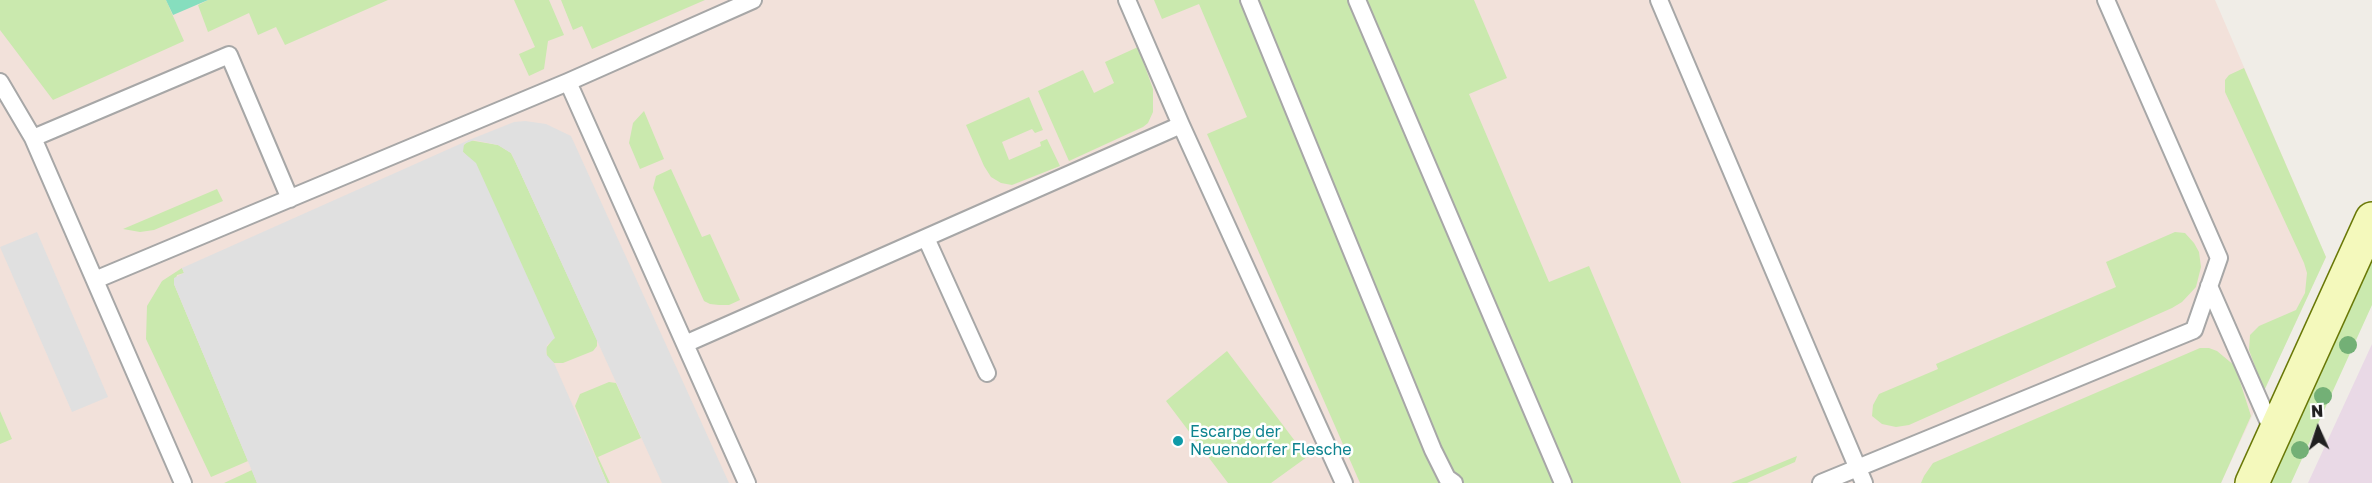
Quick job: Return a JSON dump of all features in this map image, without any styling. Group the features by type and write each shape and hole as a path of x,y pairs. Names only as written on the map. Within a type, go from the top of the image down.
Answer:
{"street":[{"path":"2252,483 2372,219"}],"lane":[{"path":"95,280 568,82 753,0"},
{"path":"1127,0 1181,125 1344,483"},
{"path":"1249,0 1432,450 1448,478 1454,483"},
{"path":"1357,0 1563,483"},
{"path":"1659,0 1864,483"},
{"path":"1821,483 2194,330 2219,258 2106,0"},
{"path":"33,138 229,55 290,199"},
{"path":"0,82 33,138 183,483"},
{"path":"568,82 747,483"},
{"path":"685,344 1181,125"},
{"path":"926,238 987,373"},
{"path":"2209,286 2274,434"}],"shaded area":[{"path":"0,0 2215,0 2326,257 2221,483 0,483"},
{"path":"514,122 546,124 571,136 729,483 662,483 511,153 498,145 474,140 464,144 463,152 476,163 555,338 547,345 546,354 554,363 607,483 257,483 174,284 174,278 184,273 182,268 469,140"},
{"path":"37,232 108,397 72,412 0,247"},
{"path":"2372,344 2372,483 2308,483"}],"green space":[{"path":"0,0 166,0 184,41 53,100 0,30"},
{"path":"166,0 208,0 173,15"},
{"path":"208,0 388,0 285,45 276,27 258,35 249,13 208,32 198,5"},
{"path":"514,0 549,0 564,35 548,41 544,69 529,76 519,54 535,47"},
{"path":"561,0 705,0 592,49 582,26 573,30"},
{"path":"1154,0 1474,0 1507,78 1469,94 1549,282 1589,266 1681,483 1360,483 1207,134 1247,117 1199,4 1162,19"},
{"path":"1138,47 1153,89 1153,112 1148,123 1069,161 1038,91 1083,70 1094,93 1114,83 1105,62"},
{"path":"2244,68 2326,257 2264,391 2249,350 2250,335 2259,326 2296,310 2305,293 2307,273 2225,92 2225,80 2229,75"},
{"path":"1029,97 1043,130 1035,133 1032,129 1002,142 1009,160 1041,146 1040,142 1047,139 1060,166 1012,185 1001,183 991,177 984,166 966,125"},
{"path":"644,111 664,159 640,169 629,143 633,123"},
{"path":"469,140 498,145 511,153 597,340 597,346 593,351 563,363 554,363 547,357 546,348 554,338 467,156 463,152 463,146"},
{"path":"671,169 702,237 710,234 740,300 729,305 710,304 704,301 653,188 656,176"},
{"path":"217,189 223,201 154,230 140,232 123,229"},
{"path":"2175,232 2185,233 2194,243 2199,252 2201,267 2196,287 2182,302 1909,425 1896,427 1882,424 1872,416 1873,405 1879,394 1938,369 1936,364 2116,287 2106,262"},
{"path":"2372,260 2372,305 2291,483 2270,483"},
{"path":"182,268 184,273 177,275 174,284 248,461 211,477 146,339 147,306 162,281"},
{"path":"2200,348 2217,351 2235,366 2251,416 2221,483 1921,483 1933,463"},
{"path":"1227,351 1307,457 1271,483 1228,483 1166,401"},
{"path":"609,382 616,383 641,438 598,457 610,483 607,483 575,406 580,394"},
{"path":"0,411 12,439 0,444"},
{"path":"1797,456 1795,462 1747,483 1731,483"},
{"path":"252,470 257,483 224,483"}],"place":[{"name":"Escarpe der Neuendorfer Flesche","path":"1178,441"}]}
